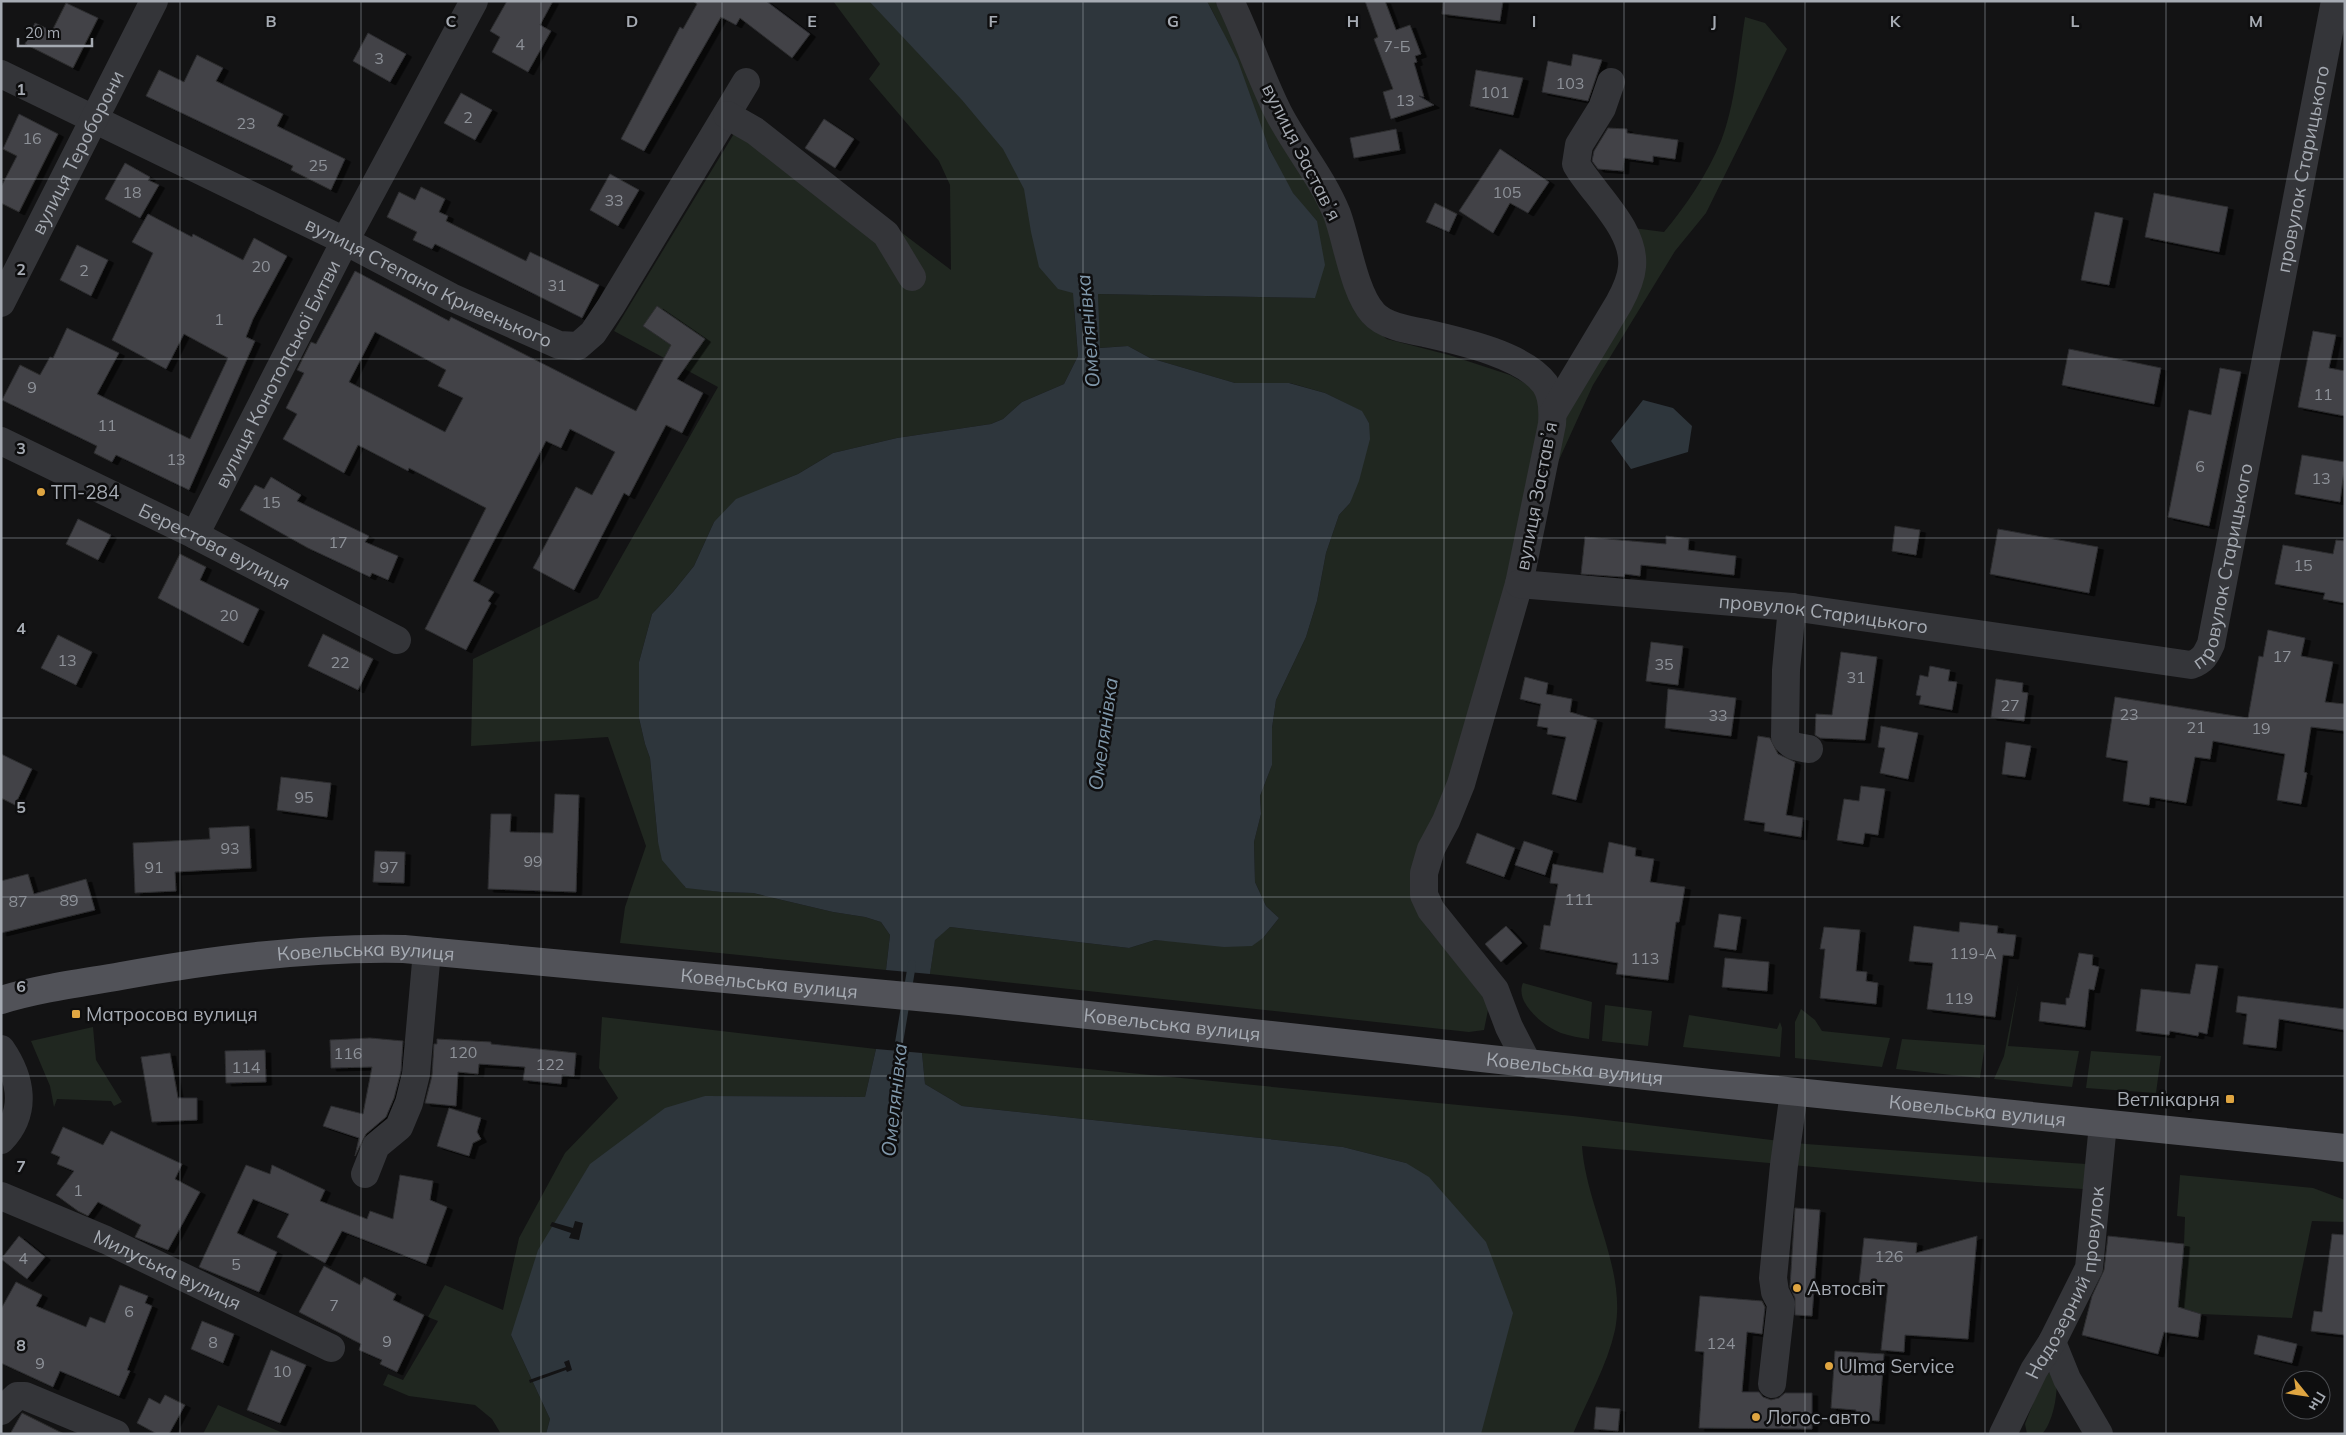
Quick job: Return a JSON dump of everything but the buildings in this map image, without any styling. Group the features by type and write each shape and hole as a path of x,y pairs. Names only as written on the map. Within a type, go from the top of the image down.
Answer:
{"main road":[{"name":"Ковельська вулиця","path":"1,1000 26,992 164,968 258,955 354,948 427,951 960,1001 1528,1064 2345,1148"}],"street":[{"name":"вулиця Тероборони","path":"1,303 154,1"},
{"name":"вулиця Конотопської Битви","path":"195,535 345,241 474,1"},
{"name":"вулиця Заставʼя","path":"1230,1 1279,113 1326,189 1337,214 1358,281 1373,313 1391,324 1497,354 1526,368 1546,386 1553,413 1552,424 1519,584 1461,784 1446,821 1431,849 1424,873 1424,895 1431,910 1495,990 1509,1027 1528,1064"},
{"name":"провулок Старицького","path":"1519,584 1792,607 2191,665 2200,662 2211,644 2335,1"},
{"name":"вулиця Степана Кривенького","path":"1,74 345,241 452,297 559,345 578,346 594,333 612,306 746,82"},
{"path":"1553,413 1620,304 1629,284 1632,267 1632,254 1625,234 1576,164 1579,145 1602,108 1611,82"},
{"path":"727,115 755,131 886,234 912,277"},
{"name":"Берестова вулиця","path":"1,442 195,535 397,640"},
{"path":"1792,607 1786,670 1785,737 1788,743 1793,746 1809,749"},
{"path":"365,1174 376,1146 399,1127 410,1103 416,1074 427,951"},
{"path":"1,1049 13,1067 20,1091 17,1112 10,1132 1,1140"},
{"path":"1772,1384 1781,1304 1773,1278 1784,1165 1794,1092"},
{"name":"Надозерний провулок","path":"2003,1434 2034,1370 2052,1342 2089,1268 2103,1124"},
{"name":"Милуська вулиця","path":"1,1196 106,1240 332,1348"},
{"path":"2052,1342 2067,1379 2099,1434"},
{"path":"1,1411 17,1396 25,1396 116,1434"}],"shaded area":[{"path":"833,1 882,1 989,110 1079,289 1074,308 1078,356 1064,384 1022,402 1003,419 991,424 897,438 833,453 798,474 776,483 714,522 694,566 652,614 639,662 639,718 650,758 658,842 685,887 721,892 753,893 881,922 890,935 886,970 620,943 625,907 646,846 608,737 471,746 473,659 598,598 718,387 614,331 735,132 893,226 951,270 950,185 939,161 869,79 880,64"},
{"path":"1207,1 1215,1 1269,119 1318,202 1371,327 1387,339 1449,355 1510,375 1530,386 1543,404 1520,542 1419,913 1429,930 1485,996 1489,1005 1484,1030 1469,1032 930,974 935,939 950,927 1129,948 1155,940 1188,942 1263,938 1279,918 1266,906 1255,882 1254,842 1261,814 1260,796 1272,765 1272,728 1276,700 1306,637 1317,601 1326,553 1339,515 1350,503 1369,423 1361,411 1325,393 1290,383 1235,383 1150,358 1128,346 1099,348 1098,294 1315,298 1317,221 1292,192 1279,169 1230,48"},
{"path":"1745,17 1765,23 1787,49 1706,213 1675,251 1593,385 1558,462 1558,417 1627,302 1633,228 1664,232 1696,189 1721,141 1730,112"},
{"path":"2019,980 2008,1046 2079,1051 2072,1087 1994,1079 2004,1056"},
{"path":"1523,983 1592,1002 1589,1039 1561,1033 1540,1020 1527,1006 1523,998 1521,991"},
{"path":"1605,1005 1652,1011 1648,1046 1602,1041"},
{"path":"1801,1009 1815,1020 1822,1031 1890,1038 1882,1067 1795,1058 1795,1022"},
{"path":"1689,1015 1777,1029 1780,1022 1782,1028 1780,1057 1683,1047"},
{"path":"602,1017 876,1049 865,1097 705,1096 511,1335 550,1419 546,1434 501,1434 492,1419 475,1405 409,1396 383,1385 388,1374 403,1380 438,1321 428,1317 445,1285 503,1310 519,1238 565,1153 618,1098 599,1068"},
{"path":"93,1027 96,1060 122,1102 114,1106 111,1101 57,1099 54,1107 50,1086 31,1041"},
{"path":"1902,1039 1985,1045 1980,1078 1896,1069"},
{"path":"2091,1051 2161,1056 2156,1093 2086,1088"},
{"path":"922,1053 1573,1116 1806,1144 2086,1164 2083,1189 1977,1182 1582,1146 1585,1169 1611,1261 1617,1307 1615,1330 1607,1357 1573,1434 1422,1434 1406,1163 1343,1147 962,1106 925,1084"},
{"path":"2180,1175 2313,1188 2345,1200 2345,1222 2312,1221 2292,1318 2201,1314 2171,1305 2184,1244 2185,1217 2177,1216"},
{"path":"2049,1373 2055,1374 2057,1387 2052,1414 2042,1434 2027,1434 2025,1424 2043,1378"},
{"path":"218,1405 285,1434 203,1434"}],"water":[{"path":"869,1 1207,1 1238,61 1269,148 1293,193 1317,221 1325,265 1315,298 1098,294 1100,348 1128,346 1150,358 1235,383 1289,383 1325,393 1362,411 1369,423 1370,439 1359,481 1350,503 1339,515 1326,553 1317,601 1306,637 1276,700 1272,728 1272,765 1260,796 1261,814 1254,842 1255,882 1266,906 1279,918 1263,938 1252,946 1224,947 1155,940 1129,948 950,927 935,940 930,974 886,970 890,935 881,922 753,893 686,888 662,860 658,842 650,758 639,718 639,662 652,614 694,566 714,522 736,499 798,474 833,453 897,438 991,424 1003,419 1022,402 1064,384 1078,356 1073,293 1058,289 1039,267 1024,189 1003,149 962,100"},
{"path":"1643,400 1673,408 1692,426 1688,452 1631,469 1611,441"},
{"path":"876,1049 922,1053 925,1084 962,1106 1343,1147 1406,1163 1429,1177 1486,1242 1513,1313 1481,1434 546,1434 550,1419 511,1335 538,1250 590,1164 665,1108 705,1096 865,1097"}],"pier":[{"path":"575,1221 583,1223 579,1240 569,1238 571,1233 550,1226 552,1222 573,1228"},
{"path":"569,1360 572,1370 567,1372 566,1370 530,1383 529,1380 566,1367 564,1362"}],"waterway":[{"name":"Омелянівка","path":"896,1061 912,964"}],"place":[{"name":"ТП-284","path":"41,492"},
{"name":"Матросова вулиця","path":"76,1014"},
{"name":"Ветлікарня","path":"2230,1099"},
{"name":"Автосвіт","path":"1797,1288"},
{"name":"Ulma Service","path":"1829,1366"},
{"name":"Логос-авто","path":"1756,1417"}]}
